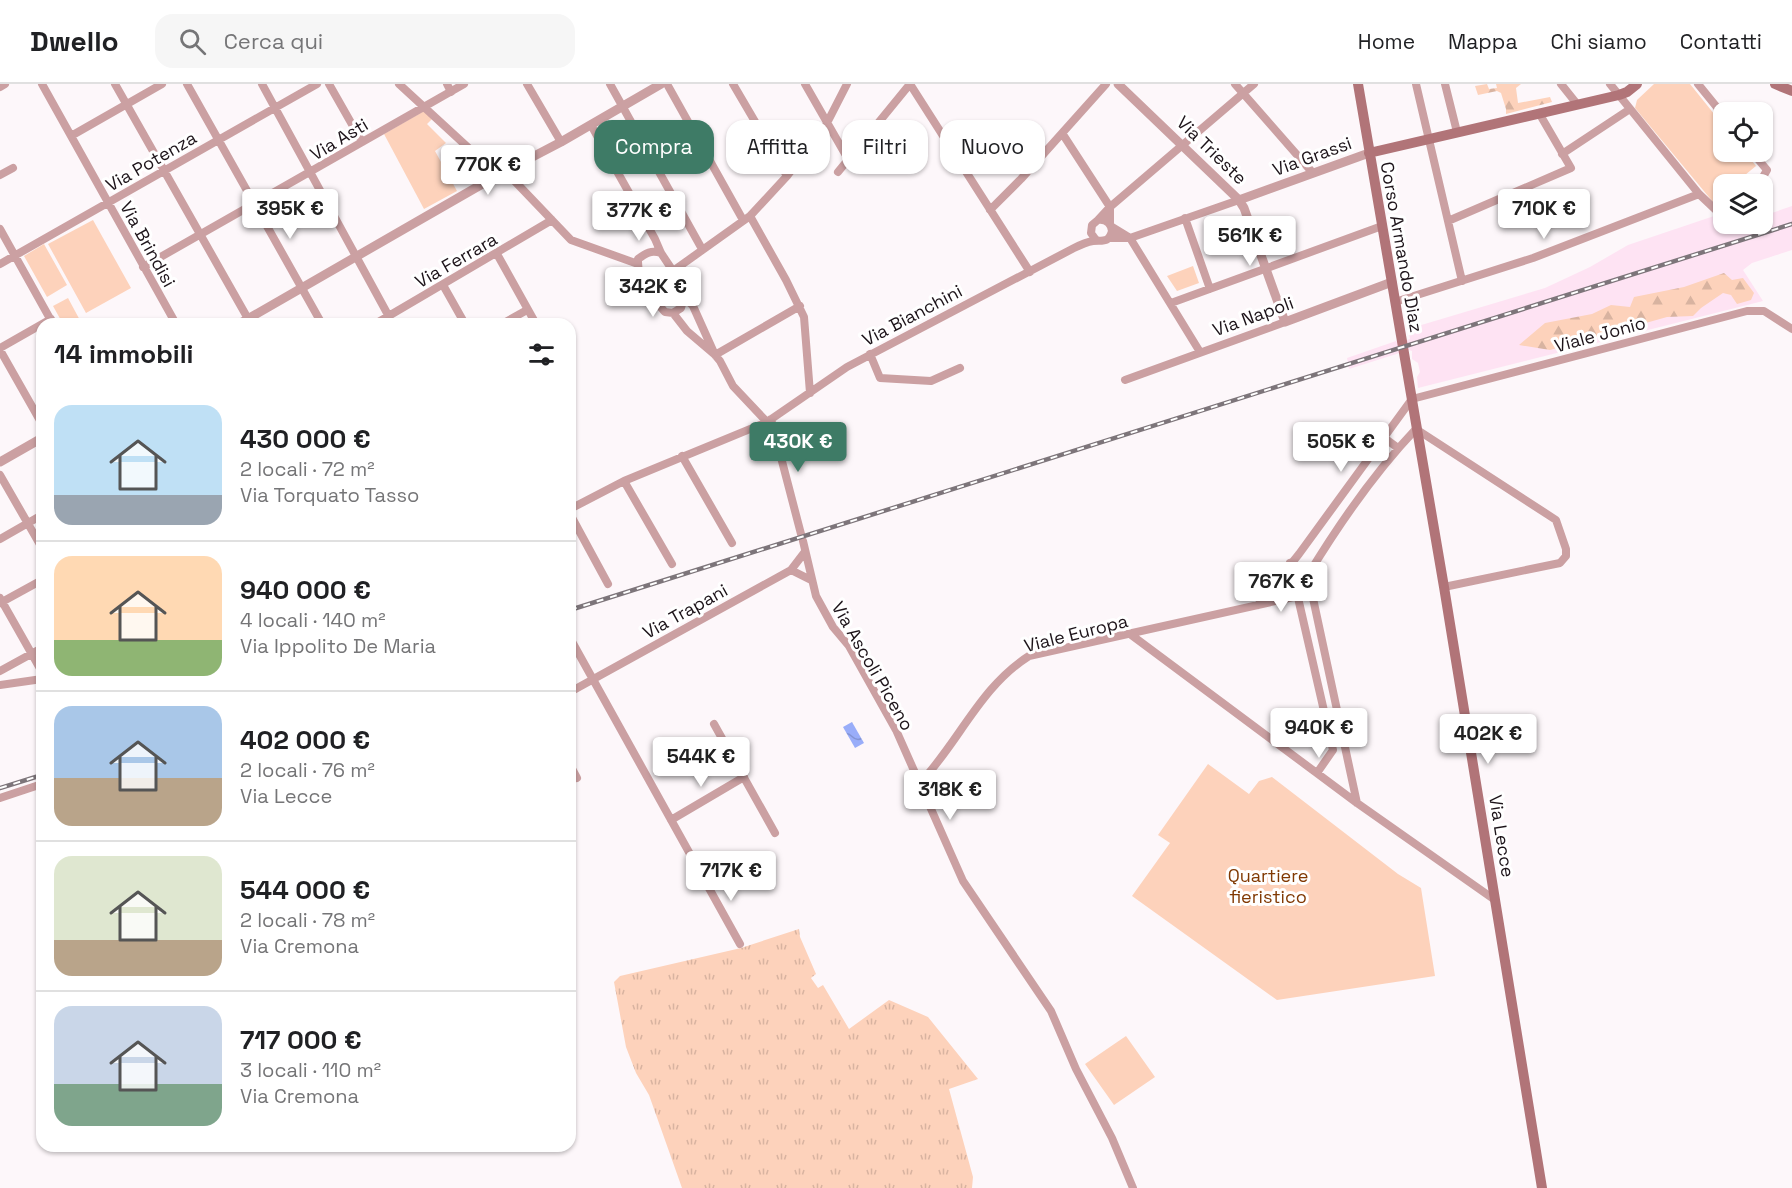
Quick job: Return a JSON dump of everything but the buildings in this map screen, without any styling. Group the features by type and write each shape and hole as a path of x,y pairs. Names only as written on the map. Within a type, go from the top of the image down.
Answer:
{"main road":[{"name":"Corso Armando Diaz","path":"1358,84 1403,347"},
{"path":"1369,153 1619,95 1628,92 1637,84"},
{"path":"1775,84 1792,91"},
{"name":"Via Lecce","path":"1403,347 1542,1188"}],"street":[{"path":"0,87 5,84"},
{"name":"Via Brindisi","path":"42,84 173,318"},
{"path":"115,84 244,318"},
{"path":"71,136 162,84"},
{"path":"188,84 319,318"},
{"path":"262,84 389,318"},
{"name":"Via Potenza","path":"0,264 316,84"},
{"path":"329,84 362,142"},
{"path":"399,84 501,173 571,240 638,264"},
{"path":"447,84 451,92"},
{"name":"Via Asti","path":"143,267 464,84"},
{"path":"527,84 561,142"},
{"path":"610,84 702,249"},
{"path":"253,318 501,173 561,142 661,84"},
{"path":"667,84 800,306 804,316 810,393"},
{"path":"673,271 747,218 787,176 733,84"},
{"path":"805,84 825,120"},
{"path":"880,120 910,84 1030,272"},
{"path":"990,210 1106,84"},
{"name":"Via Trieste","path":"1118,84 1239,200 1244,208 1285,322"},
{"path":"1235,84 1312,172"},
{"path":"1074,248 1110,207 1254,84"},
{"path":"1416,84 1462,281"},
{"path":"1445,84 1456,132"},
{"path":"1561,84 1577,104"},
{"path":"1610,84 1699,194 1713,205"},
{"path":"1698,84 1713,102"},
{"path":"828,120 844,86"},
{"path":"1562,154 1630,109"},
{"path":"1448,221 1571,168 1539,113"},
{"path":"591,125 673,271 684,297 693,306 715,355"},
{"path":"830,128 842,149"},
{"path":"1062,134 1110,207 1113,231 1109,238 1100,242 1096,240 1074,248"},
{"name":"Via Grassi","path":"1109,238 1130,238 1369,153"},
{"path":"1760,162 1767,170 1765,174"},
{"path":"838,172 842,167"},
{"path":"0,175 13,168"},
{"path":"1395,302 1533,258 1699,194"},
{"path":"1185,218 1210,289"},
{"name":"Via Ferrara","path":"393,318 443,285 552,220"},
{"path":"1098,220 1111,225 1130,238 1200,352"},
{"path":"1171,303 1382,226"},
{"path":"0,229 50,318"},
{"path":"1090,229 1090,233 1096,240"},
{"name":"Via Bianchini","path":"576,506 624,480 769,421 847,367 1074,248"},
{"path":"661,253 654,251 638,259 639,276 653,299 665,312 673,313 681,308 684,297"},
{"path":"497,254 532,318"},
{"name":"Via Napoli","path":"1125,380 1392,282"},
{"path":"443,285 462,318"},
{"path":"715,355 800,306"},
{"path":"513,318 527,310"},
{"name":"Viale Jonio","path":"1412,399 1747,311 1764,311 1792,329"},
{"path":"673,313 687,332 720,361 733,386 769,421"},
{"path":"36,330 0,349 36,413"},
{"path":"870,354 880,378 931,381 960,368"},
{"path":"1258,605 1412,399"},
{"name":"Via Ascoli Piceno","path":"769,421 816,596 827,616 849,646 896,730 963,881 1051,1011 1076,1069 1112,1138 1133,1188"},
{"path":"1308,575 1358,501 1398,448 1416,429 1556,520 1566,549 1566,556 1560,563 1444,586"},
{"path":"1383,437 1398,448"},
{"path":"0,462 36,441"},
{"path":"681,456 732,543"},
{"path":"0,475 36,537"},
{"path":"624,480 672,564"},
{"path":"0,539 36,518"},
{"path":"576,525 608,584"},
{"name":"Via Trapani","path":"576,688 792,570 804,553"},
{"path":"1290,563 1308,575 1357,804"},
{"path":"1290,563 1333,750"},
{"path":"792,570 811,580"},
{"path":"36,583 1,601 36,661"},
{"name":"Viale Europa","path":"920,783 934,768 994,685 1013,666 1029,657 1298,596"},
{"path":"1130,634 1357,804 1496,900"},
{"path":"576,648 740,944"},
{"path":"0,671 36,651"},
{"path":"0,685 36,680"},
{"path":"714,724 775,833"},
{"path":"1317,773 1333,750 1346,747"},
{"path":"670,820 744,777"},
{"path":"0,798 36,786"}],"shaded area":[{"path":"1792,206 1792,250 1752,263 1743,270 1763,301 1418,388 1417,377 1420,372 1418,363 1412,359 1412,351 1409,350 1349,369 1347,358 1396,341 1398,343 1410,339 1408,329 1545,288 1590,267 1628,245 1713,216 1713,234 1773,234 1773,213"}],"green space":[{"path":"1487,84 1489,89 1497,88 1496,84 1521,84 1516,88 1518,103 1550,97 1552,102 1506,114 1501,93 1497,91 1478,95 1475,86"},
{"path":"1654,84 1690,84 1713,113 1713,162 1753,162 1756,166 1746,174 1713,174 1713,202 1635,108 1637,100"},
{"path":"424,111 432,119 427,124 446,143 435,151 457,191 424,209 384,134"},
{"path":"93,220 131,288 86,313 48,244"},
{"path":"44,244 67,285 47,297 24,256"},
{"path":"1193,266 1199,283 1177,291 1167,276"},
{"path":"1724,273 1732,280 1743,278 1754,293 1751,300 1737,304 1731,295 1723,293 1693,316 1667,317 1550,350 1519,345 1545,323 1592,314 1611,305 1630,307 1634,297 1684,287"},
{"path":"68,298 79,318 60,318 53,306"},
{"name":"Quartiere fieristico","path":"1208,764 1249,794 1259,781 1272,777 1398,874 1421,888 1435,976 1277,1000 1132,896 1170,843 1158,835"},
{"path":"799,929 800,937 816,974 811,978 818,988 823,985 849,1029 889,1000 928,1017 978,1079 949,1089 973,1177 972,1188 682,1188 649,1095 636,1073 626,1047 614,982 620,976 741,948"},
{"path":"1126,1036 1155,1077 1114,1105 1085,1064"}],"water":[{"path":"852,722 864,743 855,748 843,727"}],"railway":[{"path":"576,608 1792,224"},
{"path":"0,788 36,777"}]}
